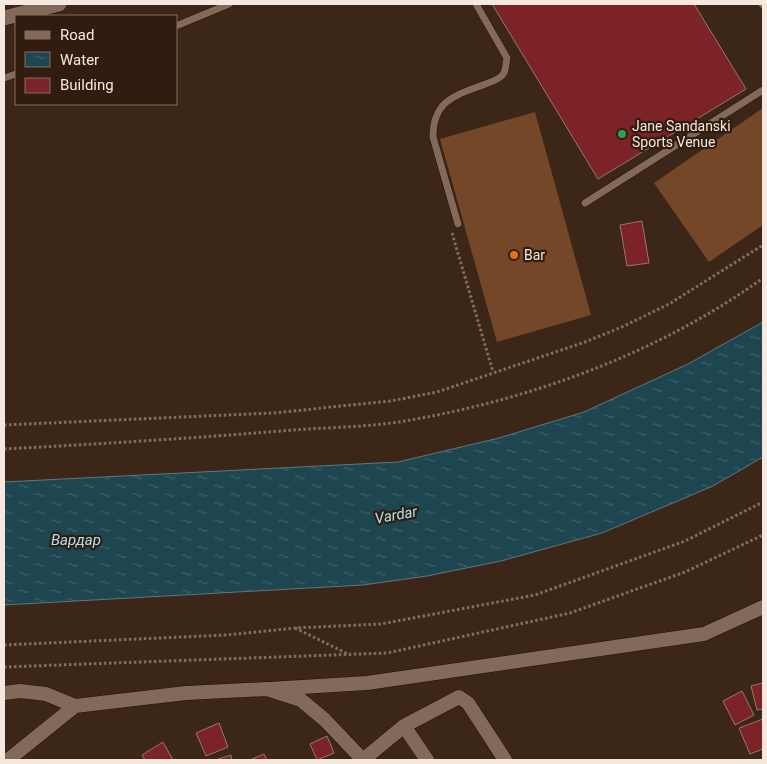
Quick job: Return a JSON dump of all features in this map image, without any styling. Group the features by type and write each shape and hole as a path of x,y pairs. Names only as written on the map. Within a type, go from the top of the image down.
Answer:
{"street":[{"path":"16,15 59,4"},
{"path":"4,693 46,694 76,706 186,694 367,683 704,634 763,607"},
{"path":"269,689 301,700 325,720 363,760 404,726 459,697 468,703 505,760"},
{"path":"8,760 76,706"},
{"path":"404,726 427,760"}],"lane":[{"path":"178,25 229,4"},
{"path":"458,224 434,137 433,124 442,105 449,99 496,80 503,73 507,58 476,4"},
{"path":"585,203 763,90"}],"path":[{"path":"458,224 451,234 493,372"},
{"path":"4,425 273,413 391,401 437,392 585,342 622,327 669,304 763,245"},
{"path":"4,449 164,441 404,421 483,406 548,386 613,361 674,332 763,278"},
{"path":"4,645 226,635 294,628 381,624 535,595 685,542 763,502"},
{"path":"4,667 387,653 570,613 685,572 763,536"},
{"path":"294,628 350,655"}],"shaded area":[{"path":"763,108 763,225 709,262 654,183"},
{"path":"535,112 591,315 497,342 440,139"}],"water":[{"name":"Вардар","path":"763,322 763,457 713,486 602,533 501,561 427,576 363,585 4,605 4,482 398,462 499,438 584,412 688,364"}],"building":[{"name":"Jane Sandanski Sports Venue","path":"492,4 694,4 746,89 598,179"},
{"path":"642,221 649,263 627,266 620,225"},
{"path":"763,683 763,709 757,710 751,686"},
{"path":"742,691 754,715 735,725 723,701"},
{"path":"763,719 763,749 750,754 739,728"},
{"path":"219,723 228,747 206,756 196,733"},
{"path":"327,736 334,753 317,760 310,744"},
{"path":"163,742 173,760 145,760 142,755"},
{"path":"264,754 267,760 250,760"},
{"path":"231,755 232,760 215,760"}],"place":[{"name":"Jane Sandanski Sports Venue","path":"622,134"},
{"name":"Bar","path":"514,255"}],"water label":[{"name":"Vardar","path":"396,515"}]}
